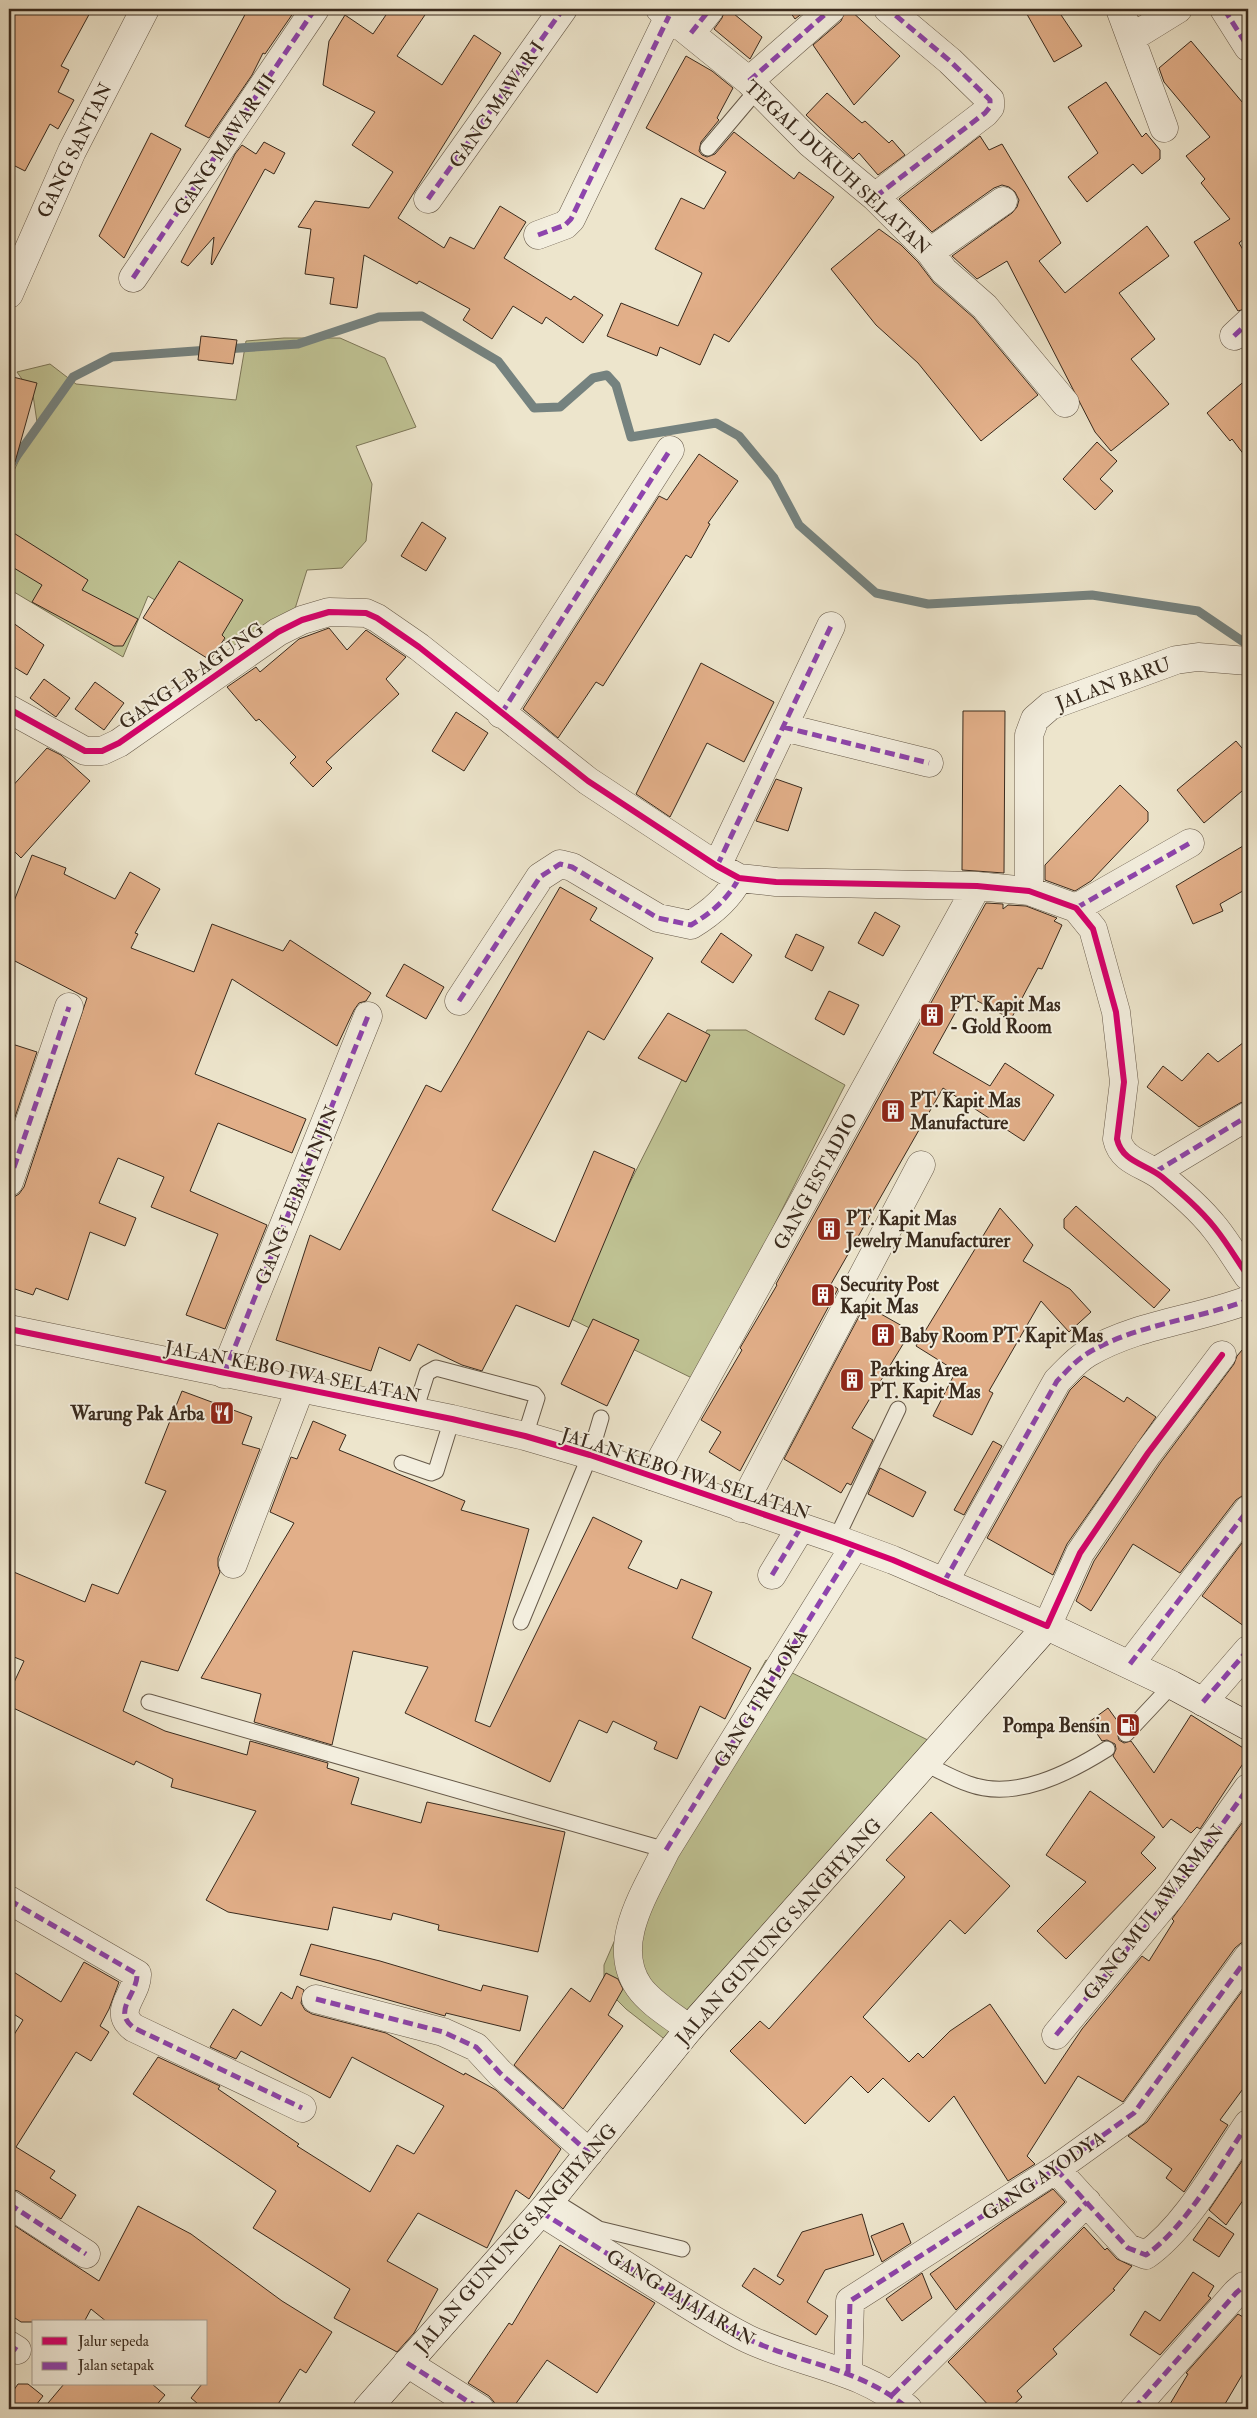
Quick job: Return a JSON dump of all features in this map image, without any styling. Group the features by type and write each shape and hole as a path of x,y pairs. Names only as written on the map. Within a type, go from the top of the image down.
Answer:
{"street":[{"name":"GANG SANTAN","path":"9,294 68,159 144,9"},
{"name":"GANG MAWAR III","path":"133,278 315,9"},
{"name":"GANG MAWAR I","path":"428,199 563,9"},
{"path":"691,34 710,9"},
{"path":"753,86 831,9"},
{"path":"875,197 985,113 990,107 990,100 950,61 888,9"},
{"path":"1120,9 1164,128"},
{"path":"1131,38 1178,9"},
{"path":"1224,9 1248,47"},
{"path":"538,235 565,225 571,219 664,12"},
{"name":"TEGAL DUKUH SELATAN","path":"664,12 753,86 810,143 875,197 930,252 944,271 984,307 1065,402"},
{"path":"930,252 1003,201"},
{"path":"501,714 670,450"},
{"name":"GANG LB AGUNG","path":"9,710 84,751 102,751 119,743 278,632 320,614 343,611 366,613 377,618 419,647 474,690 501,714 588,781 728,872"},
{"path":"459,1001 540,877 560,864 572,867 658,918 691,925 704,918 732,892 728,872 783,727 831,626"},
{"name":"JALAN BARU","path":"1029,891 1029,734 1035,718 1050,706 1176,660 1198,657 1248,661"},
{"path":"783,727 929,763"},
{"path":"1076,908 1190,843"},
{"path":"728,872 816,884 978,886 1029,891 1076,908 1093,929 1116,1012 1124,1082 1117,1139 1119,1147 1131,1159 1155,1172 1188,1198 1216,1229 1248,1276"},
{"name":"GANG ESTADIO","path":"652,1476 978,886"},
{"path":"9,1182 69,1007"},
{"name":"GANG LEBAK INJIN","path":"224,1374 368,1016"},
{"path":"1155,1172 1248,1116"},
{"path":"741,1508 922,1164"},
{"path":"944,1582 1057,1381 1072,1366 1087,1353 1116,1340 1248,1300"},
{"name":"JALAN KEBO IWA SELATAN","path":"9,1329 224,1374 452,1418 525,1436 590,1455 845,1543 944,1582 1047,1626"},
{"name":"JALAN GUNUNG SANGHYANG","path":"367,2409 546,2205 689,2029 1047,1626 1080,1553 1148,1453 1222,1354"},
{"path":"232,1564 300,1389"},
{"path":"1130,1664 1248,1510"},
{"path":"772,1576 801,1527"},
{"name":"GANG TRI LOKA","path":"689,2029 640,1988 631,1973 627,1959 628,1938 666,1850 845,1543"},
{"path":"1047,1626 1130,1664 1248,1726"},
{"path":"1204,1702 1248,1650"},
{"name":"GANG MULAWARMAN","path":"1056,2035 1172,1895 1248,1788"},
{"path":"9,1900 137,1974 137,1981 124,2007 124,2016 134,2028 302,2108"},
{"name":"GANG AYODYA","path":"848,2374 850,2301 1056,2169 1134,2113 1248,1957"},
{"path":"316,1998 442,2032 476,2047 500,2073 589,2154"},
{"path":"1056,2169 1128,2248 1146,2255 1160,2245 1183,2219 1248,2124"},
{"path":"900,2402 1087,2202"},
{"path":"9,2204 86,2254"},
{"name":"GANG PAJAJARAN","path":"546,2205 715,2322 782,2353 848,2374 900,2402"},
{"path":"1134,2409 1247,2285"},
{"path":"407,2363 480,2409"}],"lane":[{"path":"708,148 753,86"},
{"path":"415,1411 427,1373 436,1368 534,1394 537,1398 525,1436"},
{"path":"845,1543 898,1409"},
{"path":"402,1463 430,1473 436,1471 452,1418"},
{"path":"521,1622 590,1455 601,1418"},
{"path":"1126,1734 1172,1685"},
{"path":"149,1702 666,1850"},
{"path":"926,1764 970,1785 1004,1789 1038,1784 1068,1771 1107,1749"},
{"path":"546,2205 599,2229 682,2250"}],"green space":[{"path":"284,338 340,338 385,358 416,427 356,446 372,484 366,541 342,568 307,570 285,641 253,657 148,596 123,657 9,589 9,481 37,422 33,395 17,372 50,364 76,384 236,400 246,341"},
{"path":"707,1030 746,1030 845,1085 696,1380 563,1315"},
{"path":"766,1660 948,1750 681,2052 626,2009 604,1987 604,1965 640,1882"}],"building":[{"path":"9,9 92,9 61,66 69,70 58,92 74,100 58,129 50,124 25,171 9,163"},
{"path":"248,9 296,9 265,54 263,53 252,75 209,138 185,126"},
{"path":"390,9 429,9 397,56 442,85 474,35 501,53 398,218 444,248 450,237 474,249 500,206 526,222 504,258 571,300 574,296 603,315 583,343 546,317 542,324 513,306 492,339 463,320 470,309 419,281 417,284 364,255 357,308 330,304 334,278 305,274 311,229 298,227 315,201 369,208 393,172 352,145 375,112 323,85 329,41 345,15 373,34"},
{"path":"725,9 728,9 762,37 750,59 714,29 722,18"},
{"path":"788,9 808,9 795,19"},
{"path":"846,9 849,9 900,56 854,105 813,45 841,21"},
{"path":"1024,9 1057,9 1082,46 1054,62"},
{"path":"1191,41 1248,109 1248,242 1245,238 1239,243 1248,258 1248,308 1238,311 1194,242 1230,219 1201,183 1205,179 1186,156 1210,137 1164,82 1159,68"},
{"path":"686,56 712,71 733,88 717,118 719,120 701,142 699,151 702,155 707,157 715,154 734,132 794,179 799,172 834,197 729,342 714,334 700,365 660,347 657,356 607,336 621,303 678,326 702,273 655,249 681,198 704,209 726,172 646,128"},
{"path":"1106,82 1142,137 1146,133 1160,150 1160,159 1142,174 1133,164 1087,202 1068,177 1098,153 1068,107"},
{"path":"827,93 862,123 865,121 889,143 892,140 905,155 878,175 859,153 853,159 806,115"},
{"path":"151,133 181,149 124,258 99,236"},
{"path":"980,136 989,150 1002,144 1061,243 1039,261 1065,293 1147,226 1169,256 1119,293 1155,339 1131,359 1169,404 1111,451 1095,432 1007,261 977,279 952,256 1012,213 1017,207 1019,200 1015,192 1009,187 1002,185 994,188 932,232 899,199"},
{"path":"264,142 285,153 274,174 265,169 212,265 214,237 188,266 181,262 235,154 242,145 256,154"},
{"path":"879,229 901,245 918,262 934,283 974,318 1038,395 981,441 918,363 876,325 831,269"},
{"path":"201,336 237,340 233,364 198,360"},
{"path":"9,376 37,383 15,462 9,461"},
{"path":"1248,378 1248,460 1232,439 1230,441 1207,413"},
{"path":"1097,442 1117,461 1100,479 1113,491 1095,510 1063,479"},
{"path":"699,454 738,481 708,523 710,524 691,558 686,555 603,686 596,682 558,738 523,709 659,496 667,500"},
{"path":"422,522 446,538 426,571 401,556"},
{"path":"9,530 88,580 82,590 138,619 123,646 114,646 32,602 42,585 9,565"},
{"path":"179,561 243,600 222,635 225,638 210,660 143,618"},
{"path":"9,620 44,645 27,675 9,664"},
{"path":"329,628 347,650 366,630 406,657 386,679 399,694 326,762 332,768 313,787 290,763 296,757 259,719 256,721 227,687 256,667 260,672 299,639"},
{"path":"701,663 774,702 744,762 707,743 670,817 636,794"},
{"path":"44,679 70,698 56,717 30,698"},
{"path":"95,682 124,703 104,730 75,709"},
{"path":"963,711 1005,711 1004,873 962,870"},
{"path":"456,712 488,733 464,771 432,751"},
{"path":"1236,741 1248,755 1248,786 1204,823 1177,790"},
{"path":"47,748 61,755 90,781 21,858 9,846 9,790"},
{"path":"776,779 802,788 788,831 756,821"},
{"path":"1120,785 1148,812 1148,821 1091,881 1075,891 1045,880 1045,865"},
{"path":"1248,843 1248,888 1220,904 1223,911 1193,924 1176,886"},
{"path":"32,855 66,868 64,874 115,899 130,872 160,889 135,933 138,934 131,948 194,972 212,924 283,951 290,940 371,993 366,1001 359,1003 354,1010 337,1046 232,979 195,1074 306,1119 292,1153 218,1123 190,1191 267,1225 225,1329 186,1315 218,1234 151,1207 164,1177 118,1158 99,1203 136,1218 125,1246 90,1232 68,1300 36,1288 33,1295 9,1287 9,1200 19,1194 24,1187 87,998 9,958 9,914"},
{"path":"560,887 597,908 590,920 653,958 604,1040 588,1031 492,1210 555,1242 594,1151 635,1169 569,1327 516,1305 482,1371 462,1365 418,1344 410,1361 379,1347 371,1371 276,1340 310,1235 340,1250 426,1085 441,1092"},
{"path":"986,903 1003,904 1003,909 1008,905 1026,906 1057,918 1054,921 1062,925 1042,969 1038,968 1011,1019 970,997 964,997 933,1053 990,1086 1005,1063 1054,1095 1024,1141 943,1088 831,1284 838,1289 740,1471 709,1452 721,1432 701,1420 742,1350 740,1348 777,1285"},
{"path":"875,912 900,926 883,956 858,943"},
{"path":"721,933 752,955 733,983 701,962"},
{"path":"796,934 824,947 812,971 785,957"},
{"path":"404,964 444,987 426,1019 386,996"},
{"path":"829,991 859,1005 844,1035 815,1019"},
{"path":"668,1013 710,1035 686,1082 638,1058"},
{"path":"1248,1039 1248,1100 1199,1127 1147,1087 1163,1066 1182,1081 1208,1053 1218,1062"},
{"path":"9,1043 37,1052 11,1129 9,1128"},
{"path":"1076,1206 1170,1290 1154,1308 1064,1228 1064,1219"},
{"path":"1000,1208 1033,1245 1023,1261 1070,1289 1091,1312 1069,1332 1041,1301 989,1391 993,1393 972,1435 933,1416 956,1371 916,1346"},
{"path":"865,1305 911,1331 852,1428 873,1440 851,1485 847,1483 841,1493 784,1459"},
{"path":"593,1319 639,1340 607,1406 561,1384"},
{"path":"1248,1343 1248,1495 1236,1500 1180,1573 1133,1544 1091,1611 1076,1601 1094,1561 1161,1462"},
{"path":"1084,1376 1124,1402 1127,1397 1156,1417 1067,1544 1053,1575 987,1538 1070,1390"},
{"path":"182,1391 252,1417 242,1444 260,1449 218,1558 220,1572 178,1671 141,1661 123,1711 165,1731 247,1755 250,1741 328,1763 327,1768 359,1778 351,1804 421,1823 427,1802 565,1832 538,1952 438,1930 439,1925 393,1913 391,1920 333,1907 328,1930 228,1912 206,1900 256,1811 171,1787 173,1779 136,1761 134,1765 9,1706 9,1693 24,1661 9,1655 9,1570 85,1602 92,1584 118,1594 166,1491 145,1483"},
{"path":"313,1421 346,1435 339,1450 465,1501 461,1510 529,1529 475,1721 490,1727 593,1517 642,1541 628,1568 677,1589 681,1579 712,1592 692,1638 751,1668 725,1719 700,1706 677,1759 654,1749 657,1742 613,1721 607,1733 579,1720 550,1782 405,1713 428,1667 353,1651 332,1745 254,1722 261,1694 201,1678 294,1523 270,1512 291,1457 297,1459"},
{"path":"993,1441 1002,1446 964,1515 954,1510"},
{"path":"880,1468 926,1492 913,1517 868,1494"},
{"path":"1248,1535 1248,1629 1202,1596"},
{"path":"1108,1708 1121,1726 1117,1732 1119,1740 1124,1743 1131,1741 1154,1773 1191,1715 1248,1751 1248,1756 1200,1829 1197,1827 1191,1833 1171,1819 1163,1828 1113,1756 1116,1749 1115,1744 1107,1740 1102,1741 1089,1722"},
{"path":"1090,1791 1155,1837 1141,1853 1156,1868 1066,1959 1037,1931 1086,1882 1046,1855"},
{"path":"931,1812 1010,1886 965,1934 950,1920 863,2017 909,2062 918,2053 923,2058 950,2031 990,2004 1045,2084 1082,2029 1142,1956 1149,1961 1174,1921 1172,1919 1242,1823 1248,1827 1248,1942 1241,1943 1235,1948 1123,2102 1078,2076 1027,2156 1035,2164 1008,2181 954,2096 929,2122 883,2078 868,2093 851,2076 805,2124 730,2051 760,2021 769,2029 905,1877 886,1860"},
{"path":"311,1944 380,1961 481,1991 483,1985 528,1996 520,2031 446,2013 445,2016 300,1975"},
{"path":"84,1962 119,1982 109,2009 100,2026 109,2032 91,2061 76,2052 16,2147 55,2171 50,2178 76,2195 61,2219 18,2191 9,2189 9,2043 23,2020 9,2011 9,1969 61,2002"},
{"path":"606,1973 618,1979 623,1989 608,2015 623,2026 563,2109 514,2065 571,1988 590,2002"},
{"path":"1248,1983 1248,2082 1220,2120 1228,2125 1184,2192 1166,2178 1172,2169 1128,2136 1147,2122"},
{"path":"297,1986 304,1990 301,2003 305,2010 312,2014 386,2033 464,2075 465,2073 496,2090 561,2149 529,2199 516,2190 487,2248 418,2213 387,2261 438,2289 414,2333 397,2352 334,2318 350,2289 253,2228 276,2191 133,2094 158,2057 220,2086 218,2089 299,2144 297,2146 370,2192 397,2145 414,2154 444,2106 352,2057 330,2098 241,2051 236,2059 210,2047 233,2009 261,2026 281,1992 292,1999"},
{"path":"1248,2152 1248,2193 1226,2225 1209,2210"},
{"path":"1053,2189 1065,2202 956,2310 930,2274 1004,2221"},
{"path":"138,2206 191,2234 282,2301 332,2332 306,2373 300,2369 275,2409 204,2409 191,2398 200,2386 208,2386 208,2320 105,2320 91,2309 85,2320 32,2320 32,2322 21,2322 9,2314 9,2222 99,2281"},
{"path":"862,2214 874,2255 825,2270 807,2302 828,2316 816,2335 742,2286 754,2268 780,2285 784,2280 777,2276 802,2232"},
{"path":"1209,2217 1234,2234 1219,2257 1193,2240"},
{"path":"903,2223 911,2243 882,2262 871,2236"},
{"path":"1084,2227 1105,2250 1107,2248 1117,2259 1132,2266 1113,2289 1115,2290 1053,2349 1057,2354 1017,2391 1022,2397 1009,2409 992,2409 948,2362"},
{"path":"560,2245 655,2303 597,2393 547,2360 512,2409 496,2409 494,2402 489,2396 468,2383 509,2323 512,2325"},
{"path":"1193,2272 1214,2286 1208,2296 1211,2298 1160,2355 1130,2335 1145,2311 1160,2321"},
{"path":"922,2273 932,2298 902,2321 886,2299"},
{"path":"1238,2314 1248,2320 1248,2365 1222,2409 1167,2409 1188,2374 1186,2373"},
{"path":"18,2384 28,2384 43,2396 33,2409 9,2409 9,2397"},
{"path":"62,2386 154,2386 165,2395 153,2409 43,2409"}],"waterway":[{"path":"225,349 298,344 379,317 422,316 498,361 534,408 560,407 593,378 607,375 616,385 631,437 716,423 739,436 774,478 799,525 876,593 928,604 1092,595 1198,611 1248,645"},
{"path":"9,467 73,377 112,357 209,350"}],"marked path":[{"path":"133,278 315,9"},
{"path":"428,199 563,9"},
{"path":"691,33 710,9"},
{"path":"749,81 831,9"},
{"path":"875,197 985,113 990,107 990,100 950,61 888,9"},
{"path":"1224,9 1248,47"},
{"path":"538,235 565,225 571,219 669,16"},
{"path":"1234,336 1248,323"},
{"path":"501,714 670,450"},
{"path":"717,866 831,626"},
{"path":"783,727 929,763"},
{"path":"1076,908 1190,843"},
{"path":"459,1001 540,877 560,864 572,867 658,918 691,925 718,905 730,893 739,878"},
{"path":"9,1182 69,1007"},
{"path":"224,1374 368,1016"},
{"path":"1155,1172 1248,1116"},
{"path":"944,1582 1057,1381 1076,1362 1088,1353 1126,1335 1248,1300"},
{"path":"1130,1664 1248,1510"},
{"path":"772,1575 801,1527"},
{"path":"666,1850 854,1547"},
{"path":"1203,1702 1248,1650"},
{"path":"1056,2035 1172,1895 1248,1788"},
{"path":"9,1900 137,1974 134,1988 125,2009 128,2022 134,2028 302,2108"},
{"path":"848,2374 850,2301 1056,2169 1134,2113 1248,1957"},
{"path":"316,1999 443,2032 476,2047 500,2073 589,2153"},
{"path":"1056,2169 1128,2248 1146,2255 1161,2243 1189,2212 1248,2124"},
{"path":"892,2395 1087,2202"},
{"path":"9,2204 86,2254"},
{"path":"541,2212 737,2334 768,2348 852,2376 891,2396 908,2409"},
{"path":"1134,2409 1236,2293 1244,2286 1248,2290"},
{"path":"9,2345 17,2350"},
{"path":"407,2363 480,2409"}],"cycle path":[{"path":"9,709 85,751 102,751 119,743 278,632 302,620 329,612 366,613 377,618 419,647 588,781 717,866 739,878 776,882 977,886 1029,891 1076,908 1093,929 1116,1012 1124,1082 1117,1139 1120,1147 1129,1158 1162,1177 1197,1208 1219,1234 1248,1276"},
{"path":"9,1329 452,1419 525,1436 590,1455 836,1539 893,1560 1047,1626 1080,1553 1148,1453 1222,1355"}],"place":[{"name":"PT. Kapit Mas - Gold Room","path":"932,1015"},
{"name":"PT. Kapit Mas Manufacture","path":"893,1111"},
{"name":"PT. Kapit Mas Jewelry Manufacturer","path":"829,1229"},
{"name":"Security Post Kapit Mas","path":"823,1295"},
{"name":"Baby Room PT. Kapit Mas","path":"883,1335"},
{"name":"Parking Area PT. Kapit Mas","path":"852,1380"},
{"name":"Warung Pak Arba","path":"222,1413"},
{"name":"Pompa Bensin","path":"1128,1725"}]}
